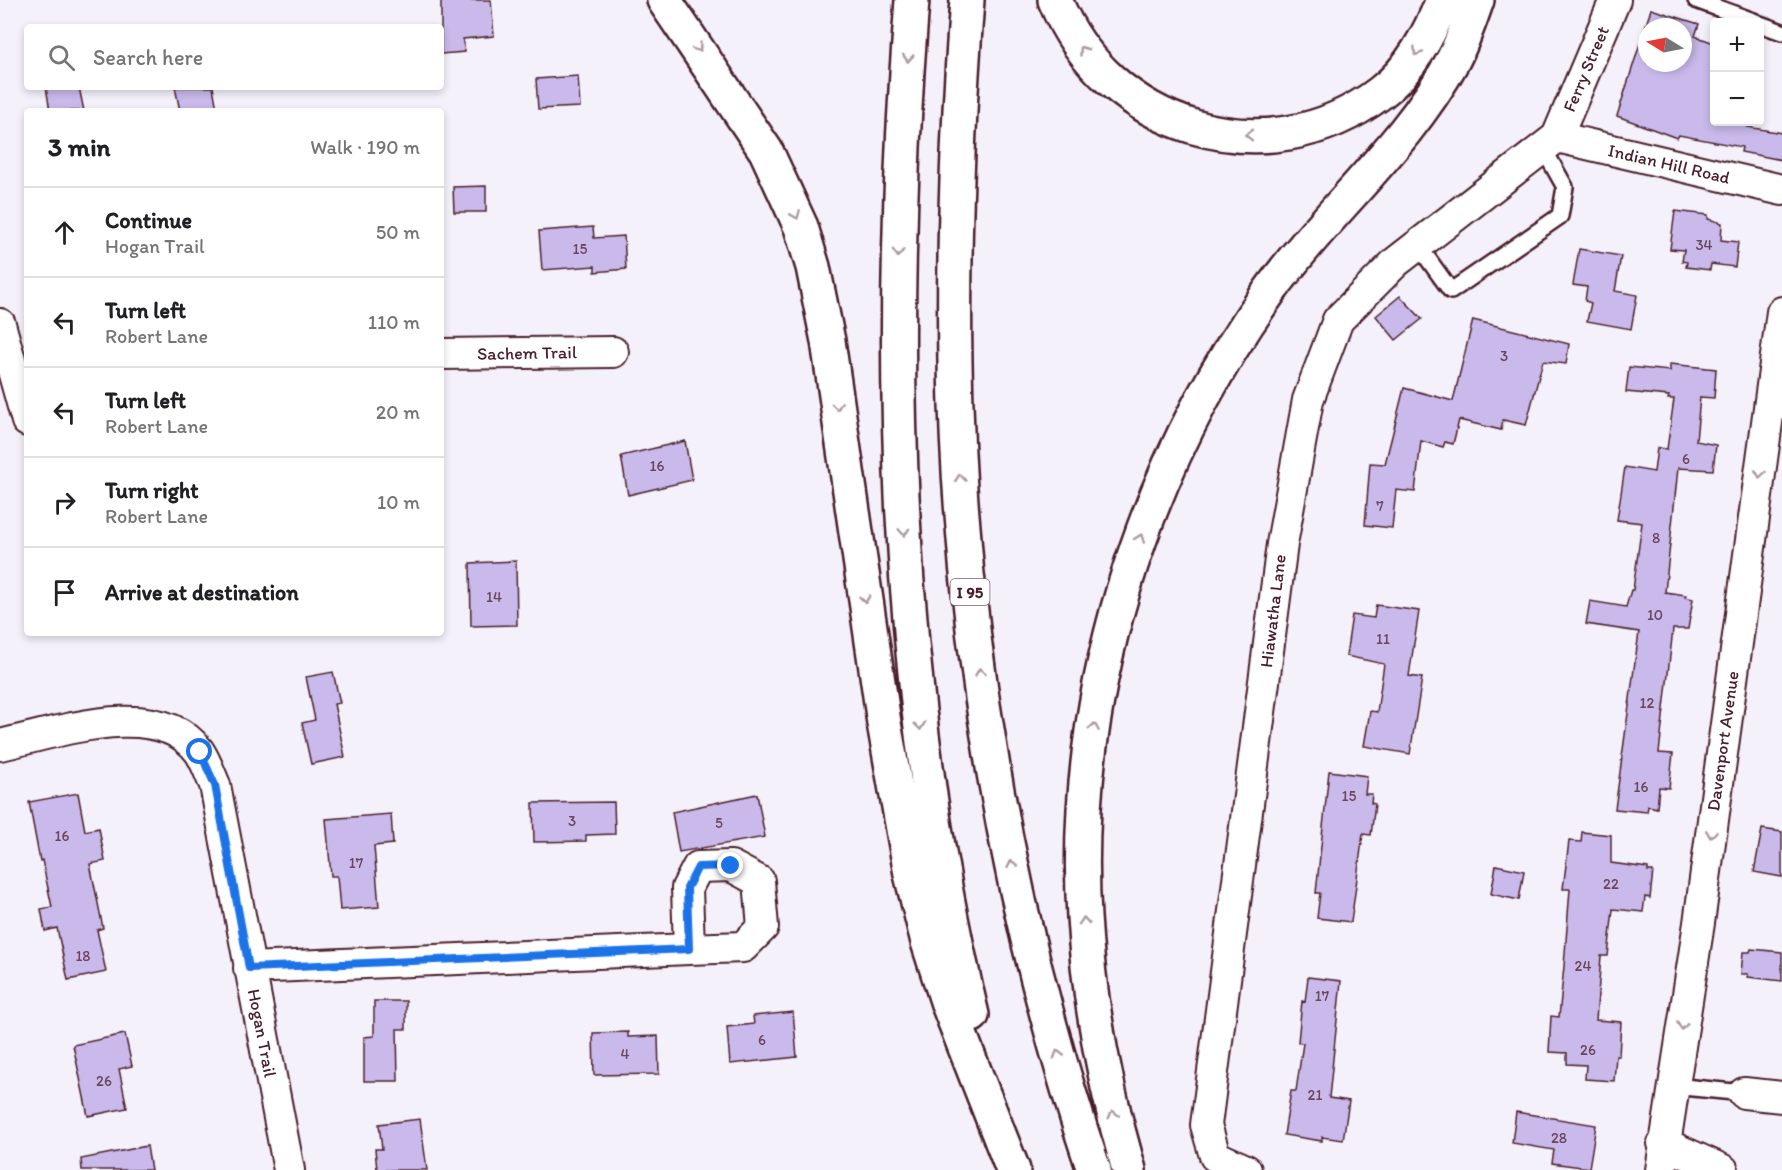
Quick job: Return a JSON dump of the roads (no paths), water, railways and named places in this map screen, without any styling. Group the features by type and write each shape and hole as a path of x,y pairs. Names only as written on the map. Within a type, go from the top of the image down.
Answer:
{"highway":[{"path":"664,0 766,151 801,226 823,313 884,723 911,874 928,942 948,1004 1013,1170"},
{"path":"912,0 900,181 897,281 902,481 914,679 927,779 962,976 1013,1170"},
{"name":"I 95","path":"967,0 957,165 954,265 957,431 967,563 990,737 1010,858 1057,1051 1094,1170"},
{"path":"1055,0 1070,33 1084,53 1119,90 1139,104 1162,117 1212,132 1263,135 1288,132 1338,118 1380,93 1412,59 1426,38 1443,0"},
{"path":"1129,1170 1099,1050 1087,961 1083,871 1090,749 1104,670 1122,593 1164,478 1222,363 1296,256 1393,144 1434,90 1453,60 1477,0"}],"street":[{"name":"Ferry Street","path":"1550,143 1615,0"},
{"name":"Indian Hill Road","path":"1550,143 1782,190"},
{"name":"Hiawatha Lane","path":"1246,1170 1215,1156 1206,1125 1282,544 1308,400 1338,320 1396,262 1550,143"},
{"name":"Davenport Avenue","path":"1662,1157 1699,923 1782,312"},
{"path":"0,324 24,410"},
{"name":"Sachem Trail","path":"444,354 613,352"},
{"name":"Hogan Trail","path":"0,745 93,726 139,721 177,731 200,752 215,785 289,1170"},
{"path":"249,968 689,949"},
{"path":"1744,1093 1782,1097"},
{"path":"1662,1157 1723,1170"}],"lane":[{"path":"1696,0 1745,18"},
{"path":"1764,25 1782,32"},
{"path":"1418,245 1451,291 1560,216 1565,187 1550,143"},
{"path":"1673,1086 1744,1093"}]}
